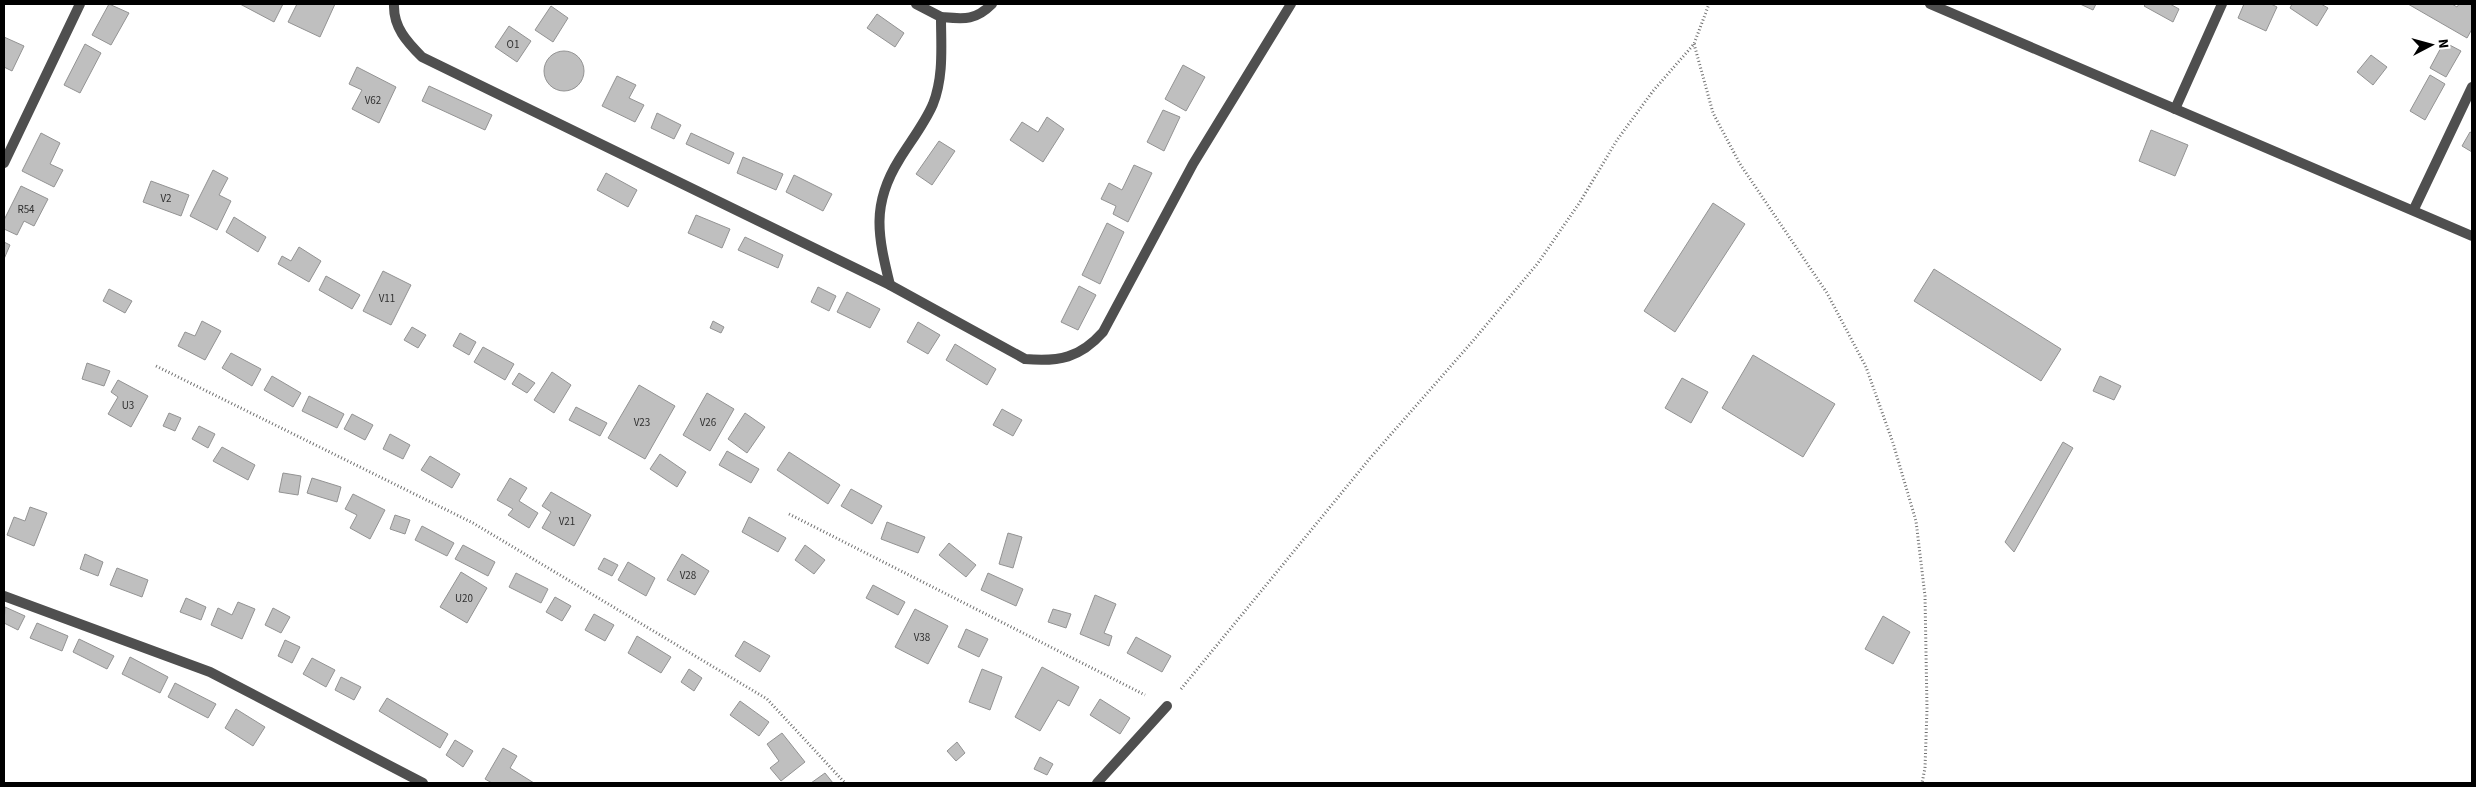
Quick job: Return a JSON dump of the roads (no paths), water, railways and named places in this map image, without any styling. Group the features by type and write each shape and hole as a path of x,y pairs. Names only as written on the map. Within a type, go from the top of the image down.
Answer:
{"street":[{"path":"4,162 80,4"},
{"path":"394,4 394,15 404,39 422,57 890,285 1025,359 1050,361 1075,355 1091,346 1104,332 1193,164 1290,4"},
{"path":"916,4 941,17 967,19 983,13 992,4"},
{"path":"1930,4 2175,110 2414,209 2472,236"},
{"path":"1955,14 1960,4"},
{"path":"2175,110 2222,4"},
{"path":"890,285 879,242 879,213 886,184 932,105 937,92 940,75 941,17"},
{"path":"2414,209 2472,86"},
{"path":"4,596 210,672 423,783"},
{"path":"1097,783 1167,706"}]}
